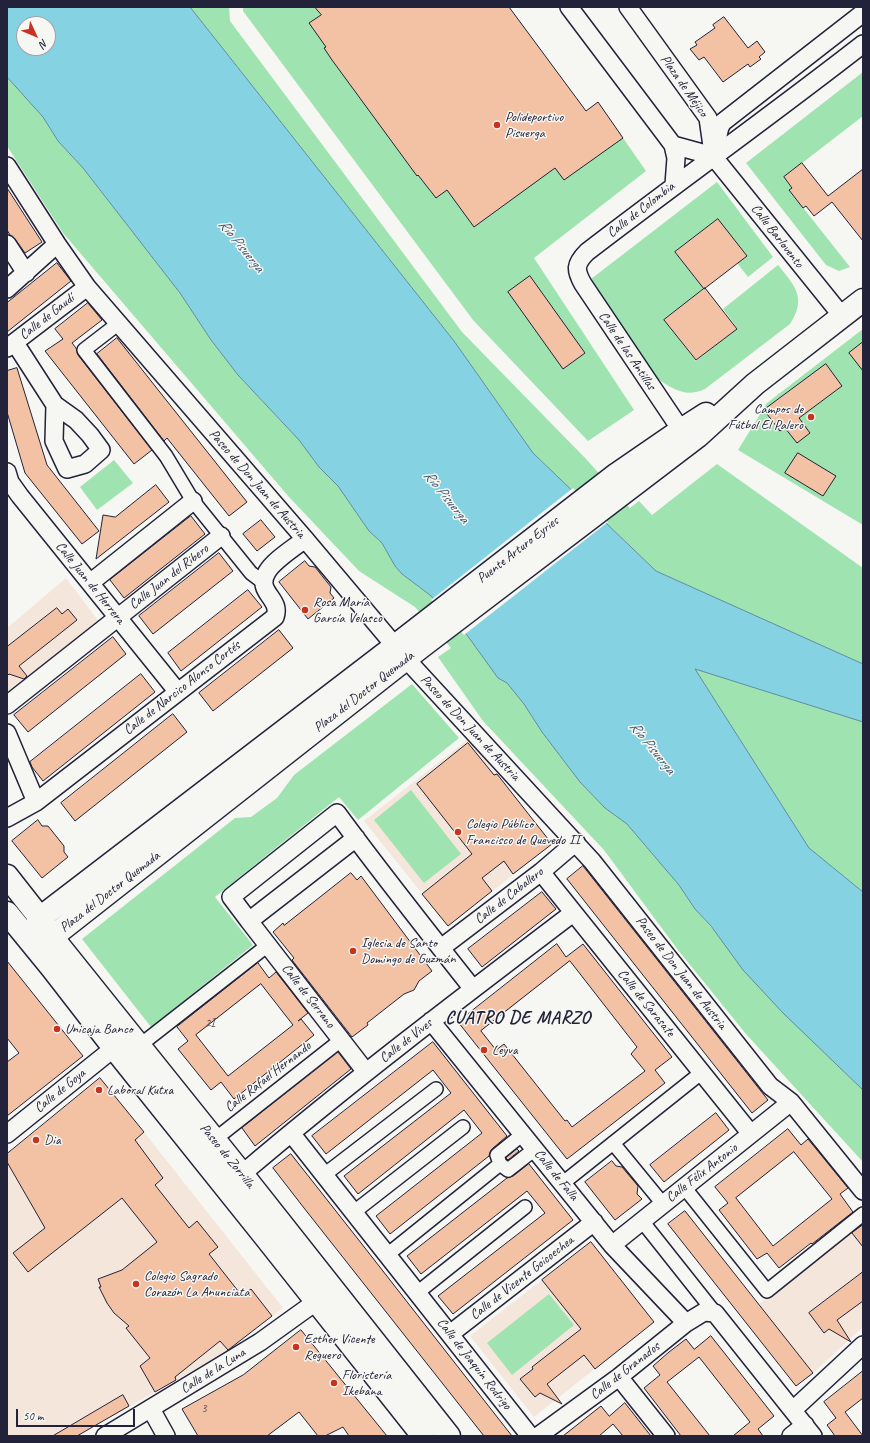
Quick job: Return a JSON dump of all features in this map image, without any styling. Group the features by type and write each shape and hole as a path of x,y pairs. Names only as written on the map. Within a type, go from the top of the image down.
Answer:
{"main road":[{"path":"623,482 698,436 755,384 863,300"},
{"path":"623,482 681,430 755,384"},
{"name":"Puente Arturo Eyries","path":"425,633 623,482"},
{"name":"Plaza del Doctor Quemada","path":"29,940 52,937 425,633"},
{"name":"Plaza del Doctor Quemada","path":"29,940 40,918 401,652"},
{"name":"Paseo de Zorrilla","path":"7,876 40,918 52,937 449,1436"},
{"name":"Paseo de Zorrilla","path":"7,913 423,1436"}],"street":[{"path":"569,7 673,145 676,158 674,185"},
{"name":"Plaza de Méjico","path":"628,7 708,118 713,156"},
{"path":"673,145 713,156 720,127 723,122 863,13"},
{"path":"810,54 828,71 839,54 863,33"},
{"name":"Calle de Colombia","path":"576,270 582,257 587,252 674,185 747,133 863,44"},
{"name":"Calle Barlovento","path":"713,156 842,316"},
{"name":"Paseo de Don Juan de Austria","path":"7,166 57,244 88,287 401,652 576,842 770,1086 791,1102 863,1191"},
{"path":"7,244 26,272"},
{"path":"7,289 57,244"},
{"name":"Calle de las Antillas","path":"576,270 583,284 681,430"},
{"name":"Calle de Gaudí","path":"11,345 88,287"},
{"path":"119,323 84,350 166,456 193,501 220,536 251,572 263,582 267,572 273,564 304,539"},
{"path":"11,345 55,405"},
{"name":"Calle Juan de Herrera","path":"7,472 13,498 90,583 178,692"},
{"path":"90,583 193,501"},
{"name":"Calle Juan del Ribero","path":"7,705 220,536"},
{"name":"Calle de Narciso Alonso Cortés","path":"7,818 36,802 275,617 277,611 276,606 265,590 263,582"},
{"path":"7,733 36,802"},
{"path":"356,838 249,921 231,897 337,813 356,838 374,863 473,989"},
{"name":"Calle de Caballero","path":"441,948 541,872 576,842"},
{"name":"Calle de Sarasate","path":"541,872 751,1134"},
{"name":"Calle de Vives","path":"242,1174 366,1072 573,913"},
{"name":"Calle de Serrano","path":"249,921 366,1072"},
{"path":"139,1046 268,945"},
{"name":"Calle de Falla","path":"432,1021 612,1244 686,1323"},
{"name":"Calle Rafael Hernando","path":"214,1140 341,1040"},
{"name":"Calle de Goya","path":"7,1134 114,1048"},
{"path":"562,1183 701,1073"},
{"path":"324,1175 436,1089"},
{"name":"Calle Félix Antonio","path":"612,1244 791,1102"},
{"path":"354,1212 463,1127"},
{"name":"Calle de Joaquín Rodrigo","path":"291,1133 530,1436"},
{"path":"523,1134 497,1155 500,1164 508,1170 535,1149"},
{"path":"613,1143 663,1204"},
{"path":"387,1255 500,1164"},
{"path":"684,1187 766,1291 863,1214"},
{"path":"417,1293 525,1207"},
{"path":"642,1221 809,1431 791,1436"},
{"name":"Calle de Vicente Goicoechea","path":"450,1334 594,1222"},
{"name":"Calle de la Luna","path":"105,1436 260,1342 317,1301"},
{"name":"Calle de Granados","path":"538,1436 619,1377 686,1323 704,1312 715,1313"},
{"path":"793,1410 863,1345"},
{"path":"619,1377 666,1436"},
{"path":"151,1409 166,1436"}],"shaded area":[{"path":"66,578 100,623 7,697 7,628"},
{"name":"Colegio Público Francisco de Quevedo II","path":"467,740 497,774 552,844 448,926 364,821"},
{"name":"Colegio Sagrado Corazón La Anunciata","path":"144,1132 283,1308 228,1351 77,1436 7,1436 7,1162 41,1220 98,1173"},
{"path":"863,1221 863,1327 813,1373 759,1304"},
{"path":"573,1256 636,1336 534,1417 470,1336"}],"green space":[{"path":"190,7 229,7 230,21 462,332 587,460 630,508 639,501 652,515 717,464 863,568 863,664 656,571 533,453 454,341"},
{"path":"243,7 509,7 586,111 598,102 646,171 534,258 634,410 588,441 473,320 243,11"},
{"path":"863,72 863,116 784,177 792,188 789,190 850,267 839,271 826,265 746,163"},
{"path":"7,77 43,117 58,141 83,168 180,293 211,340 238,375 299,440 319,467 338,486 369,531 382,543 395,566 402,574 430,595 467,635 498,678 507,683 524,704 542,732 580,782 605,808 627,824 679,885 695,909 811,1039 863,1090 863,1162 746,1034 678,950 604,850 483,721 438,657 451,648 415,607 359,571 289,497 63,233 7,146"},
{"path":"717,182 773,257 748,277 737,263 747,256 718,220 675,252 704,289 664,320 696,361 737,328 723,309 778,265 794,286 797,293 798,307 790,324 705,389 692,393 674,389 658,379 591,279"},
{"name":"Campos de Fútbol El Palero","path":"863,329 863,525 738,450 767,403"},
{"path":"114,460 133,483 97,510 80,487"},
{"path":"695,669 863,722 863,892 809,848"},
{"path":"412,684 459,738 358,820 339,797 215,897 253,945 151,1027 82,939 235,818 251,817 277,798 294,775"},
{"path":"411,790 461,854 424,883 374,820"},
{"path":"549,1294 574,1325 512,1375 487,1343"}],"water":[{"name":"Río Pisuerga","path":"7,7 190,7 454,341 533,453 656,571 863,664 863,722 695,669 809,848 863,892 863,1090 783,1013 743,970 711,926 695,909 679,885 627,824 605,808 580,782 542,732 524,704 507,683 498,678 467,635 430,595 402,574 395,566 382,543 369,531 338,486 319,467 299,440 238,375 211,340 180,293 83,168 58,141 43,117 7,77"}],"pier":[{"path":"573,488 608,522 464,635 431,600"}],"building":[{"name":"Polideportivo Pisuerga","path":"315,7 509,7 586,111 598,102 623,138 564,180 555,168 474,227 447,190 436,198 418,175 417,176 332,60 324,48 326,47 309,23 321,15"},
{"path":"724,17 748,48 757,41 765,52 759,57 761,59 750,67 748,64 723,82 704,57 699,60 690,49 697,45 695,42 715,28 713,25"},
{"path":"802,163 828,196 863,169 863,241 832,202 814,216 806,206 803,208 789,190 792,188 784,177"},
{"path":"7,188 42,242 25,253 7,230"},
{"path":"718,219 747,256 704,289 675,252"},
{"path":"57,263 71,281 7,332 7,303"},
{"path":"530,276 585,353 563,369 508,292"},
{"path":"705,288 737,329 696,360 664,320"},
{"path":"88,303 102,320 72,343 76,348 78,355 152,450 134,464 45,351 63,339 55,329"},
{"path":"117,338 247,502 229,516 167,438 164,441 97,354"},
{"path":"863,342 863,371 849,353"},
{"path":"826,364 842,386 799,418 810,433 797,443 785,428 780,431 764,410"},
{"path":"17,368 47,465 99,531 82,544 25,473 7,412 7,371"},
{"path":"798,453 836,476 823,496 785,473"},
{"path":"156,485 169,502 96,559 103,515 115,517"},
{"path":"191,516 205,534 124,598 110,580"},
{"path":"261,520 275,537 257,551 243,534"},
{"path":"219,553 233,571 153,634 139,616"},
{"path":"305,561 309,566 315,567 331,587 330,593 334,598 308,619 279,582"},
{"path":"248,590 262,607 181,671 168,653"},
{"path":"57,608 62,614 68,609 77,620 19,666 27,676 24,679 9,674 7,676 7,647"},
{"path":"279,630 293,648 213,711 199,693"},
{"path":"113,637 126,654 28,732 14,715"},
{"path":"141,674 155,692 43,781 30,762"},
{"path":"173,714 187,732 75,821 61,803"},
{"name":"Colegio Público Francisco de Quevedo II","path":"468,743 494,775 497,774 552,844 513,874 504,861 482,878 492,891 448,926 422,894 472,854 417,784"},
{"path":"38,820 42,826 48,826 64,846 64,852 68,857 42,878 12,841"},
{"path":"583,866 768,1100 752,1113 567,879"},
{"name":"Iglesia de Santo Domingo de Guzmán","path":"351,873 357,880 361,876 432,971 419,981 414,990 404,994 367,1023 368,1025 352,1037 292,960 294,958 273,932"},
{"path":"542,892 556,909 482,967 468,949"},
{"path":"557,944 566,957 583,944 672,1057 655,1070 665,1083 567,1159 458,1022","holes":["570,961 637,1047 631,1054 645,1071 572,1127 567,1120 565,1121 504,1044 496,1050 481,1031"]},
{"path":"7,961 83,1056 7,1116 7,1062 19,1053 7,1038"},
{"path":"258,963 269,978 276,972 308,1013 298,1021 301,1019 314,1035 234,1099 221,1082 211,1090 178,1049 188,1041 177,1027","holes":["261,984 293,1025 228,1076 196,1035"]},
{"path":"433,1042 507,1136 492,1149 489,1156 390,1234 376,1216 482,1133 464,1110 358,1194 344,1176 451,1093 433,1070 326,1154 312,1136"},
{"path":"338,1052 351,1069 255,1146 242,1128"},
{"path":"100,1078 144,1132 135,1140 163,1178 155,1185 189,1228 197,1221 218,1247 209,1254 242,1296 251,1289 272,1316 228,1350 220,1341 175,1377 176,1380 155,1392 140,1366 150,1358 126,1328 129,1326 114,1313 99,1287 101,1287 98,1279 122,1270 157,1242 122,1198 28,1272 13,1253 45,1228 7,1162 7,1154"},
{"path":"716,1113 729,1130 664,1182 650,1165"},
{"path":"788,1129 801,1145 808,1139 848,1188 840,1194 853,1212 779,1268 767,1253 757,1259 719,1210 728,1203 715,1187","holes":["794,1152 832,1199 773,1246 736,1198"]},
{"path":"517,1149 519,1151 508,1160 506,1158"},
{"path":"291,1154 512,1436 484,1436 304,1208 273,1168"},
{"path":"612,1161 616,1166 622,1167 638,1186 637,1194 642,1199 615,1220 585,1182"},
{"path":"529,1164 573,1220 453,1314 438,1296 545,1213 527,1191 421,1274 407,1256 507,1178 513,1176"},
{"path":"685,1211 813,1373 796,1386 668,1224"},
{"path":"863,1225 863,1247 852,1233"},
{"path":"591,1242 654,1322 595,1369 584,1355 547,1384 562,1404 540,1393 535,1397 520,1379 533,1369 532,1367 581,1329 542,1280"},
{"path":"863,1272 863,1301 837,1320 851,1342 829,1329 824,1333 809,1313"},
{"path":"301,1330 387,1436 349,1436 343,1427 325,1436 318,1436 299,1412 267,1436 198,1436 182,1409 243,1375"},
{"path":"711,1336 774,1416 758,1429 763,1436 733,1436 750,1422 699,1357 667,1382 710,1436 681,1436 644,1388 660,1375 653,1366 669,1352 686,1339 694,1349"},
{"path":"863,1371 863,1398 845,1412 863,1436 835,1436 827,1425 836,1418 824,1402"},
{"path":"123,1395 129,1406 77,1436 53,1436"},
{"path":"625,1403 651,1436 623,1436 613,1424 599,1436 563,1436 601,1406 609,1416"}],"place":[{"name":"Polideportivo Pisuerga","path":"497,125"},
{"name":"Campos de Fútbol El Palero","path":"811,417"},
{"name":"Rosa María García Velasco","path":"305,610"},
{"name":"Colegio Público Francisco de Quevedo II","path":"458,832"},
{"name":"Iglesia de Santo Domingo de Guzmán","path":"353,951"},
{"name":"Unicaja Banco","path":"57,1029"},
{"name":"Leyva","path":"484,1050"},
{"name":"Laboral Kutxa","path":"99,1090"},
{"name":"Dia","path":"36,1140"},
{"name":"Colegio Sagrado Corazón La Anunciata","path":"136,1284"},
{"name":"Esther Vicente Reguero","path":"296,1347"},
{"name":"Floristería Ikebana","path":"334,1383"}],"district":[{"name":"CUATRO DE MARZO","path":"518,1018"}]}
